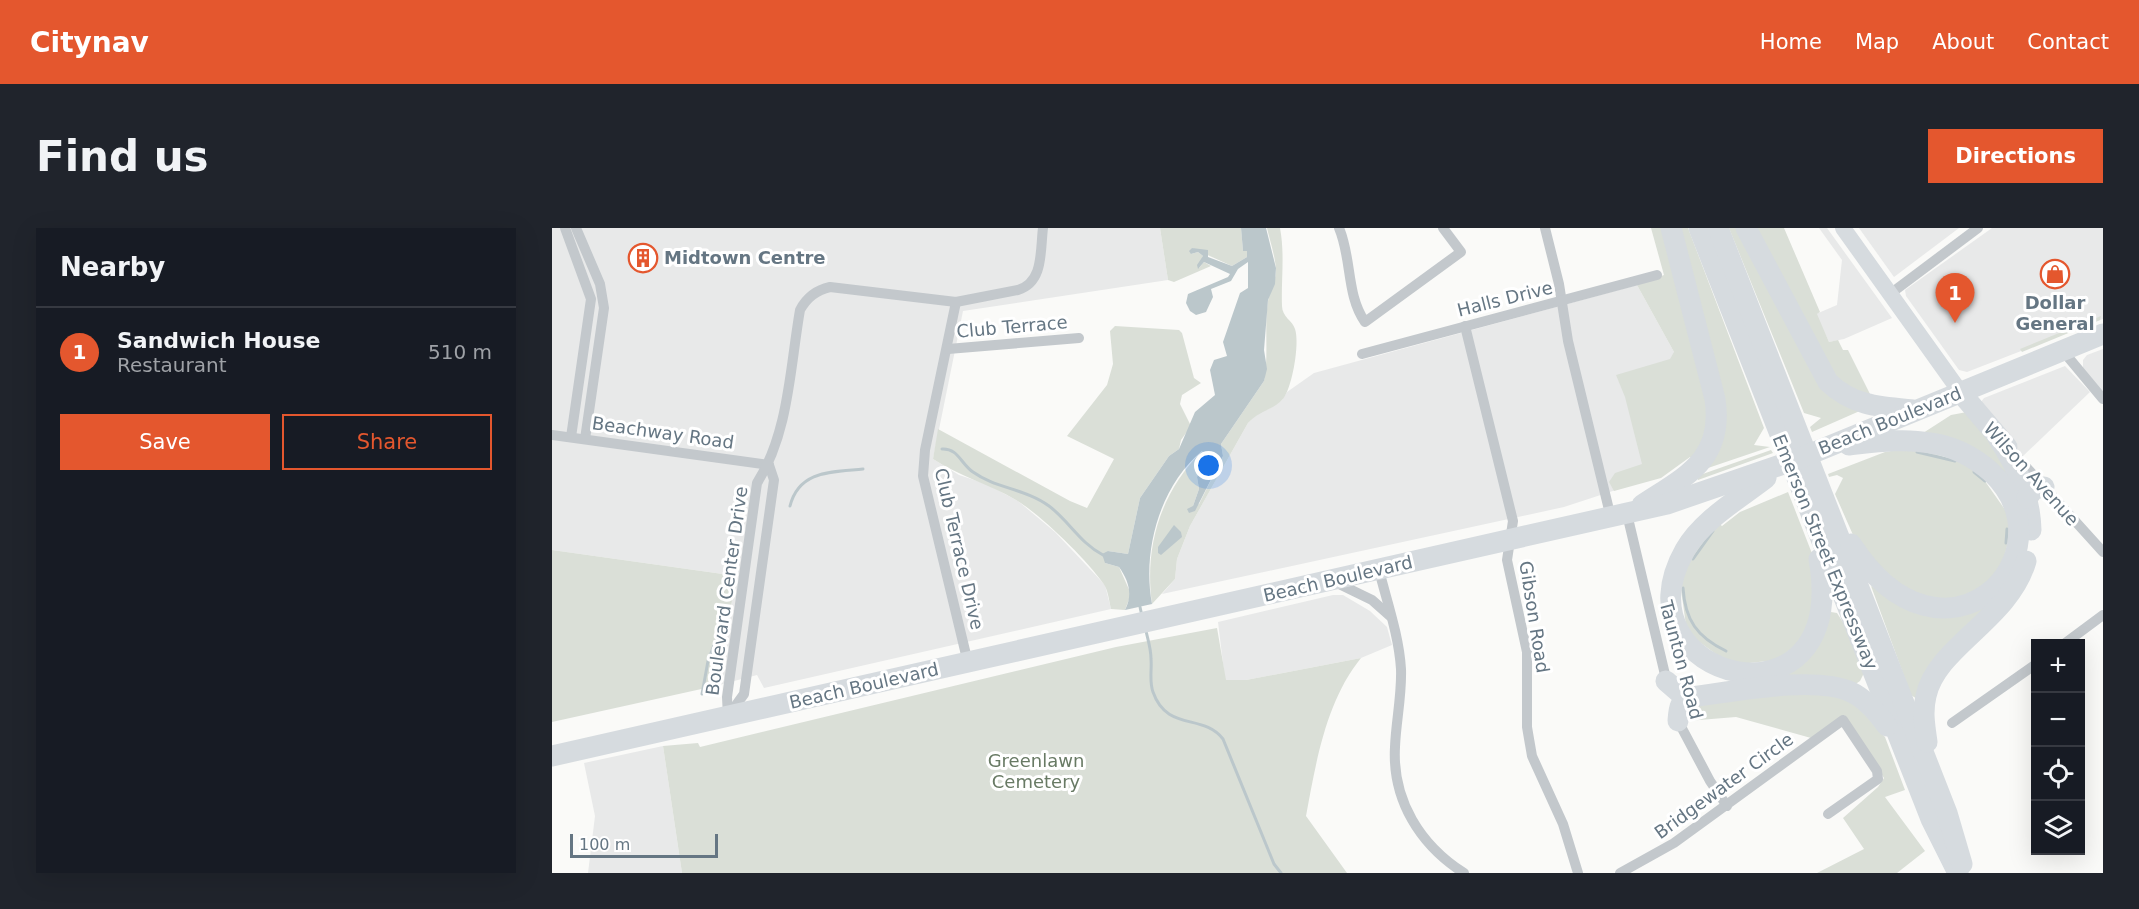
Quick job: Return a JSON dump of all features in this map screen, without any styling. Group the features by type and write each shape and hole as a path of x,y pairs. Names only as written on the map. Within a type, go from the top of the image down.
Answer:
{"highway":[{"path":"1619,516 1694,470 1705,457 1716,435 1715,399 1671,228"},
{"name":"Emerson Street Expressway","path":"1699,228 1933,776 1954,834 1964,873"},
{"name":"Emerson Street Expressway","path":"1718,228 1785,425"},
{"path":"1746,228 1828,382 1844,395 1863,405 1917,411"},
{"name":"Beach Boulevard","path":"552,756 1619,516 1701,494 1827,447 2103,334"},
{"name":"Wilson Avenue","path":"1933,776 1924,721 1927,692 1939,669 2000,607 2019,580 2030,540 2036,492 2018,471 2003,444 1961,393"},
{"path":"1814,497 1874,575 1900,596 1925,607 1956,607 1982,597 2003,578 2016,552 2018,523 2010,496 1990,471 1962,452 1938,444 1911,441 1827,447"},
{"path":"1784,464 1701,530 1685,549 1673,575 1670,602 1677,630 1698,656 1722,670 1747,675 1775,670 1801,655 1814,639 1822,616 1823,586 1814,497"},
{"name":"Emerson Street Expressway","path":"1814,497 1906,756 1939,838 1958,873"},
{"path":"1666,681 1681,694 1691,697"},
{"path":"1678,721 1679,707 1683,700 1691,697 1802,685 1841,688 1869,704 1906,756"}],"street":[{"path":"565,228 591,299 571,437"},
{"path":"576,228 600,284 604,308 585,439"},
{"name":"Boulevard Center Drive","path":"728,717 727,697 757,483 769,465 780,431 800,310 811,295 820,289 830,287 956,302 1018,290 1032,283 1037,276 1043,228"},
{"path":"1339,228 1349,261 1354,305 1365,322 1461,252 1443,228"},
{"name":"Taunton Road","path":"1545,228 1561,302 1678,721 1726,806"},
{"path":"1843,228 1961,393"},
{"path":"1890,294 1978,228"},
{"name":"Halls Drive","path":"1362,354 1657,275"},
{"name":"Club Terrace Drive","path":"956,302 948,349 925,450 923,476 968,663"},
{"name":"Gibson Road","path":"1465,326 1513,521 1507,560 1527,652 1527,727 1532,756 1563,824 1578,873"},
{"name":"Club Terrace","path":"948,349 1079,338"},
{"path":"2062,351 2103,399"},
{"name":"Beachway Road","path":"552,435 769,465"},
{"name":"Boulevard Center Drive","path":"728,717 744,694 774,480 769,465"},
{"name":"Wilson Avenue","path":"2036,492 2103,552"},
{"path":"1379,570 1401,680 1395,748 1398,788 1404,806 1426,841 1464,873"},
{"path":"1332,581 1372,600 1390,616"},
{"path":"2071,639 2103,615"},
{"path":"1952,723 2031,668"},
{"name":"Bridgewater Circle","path":"1620,873 1657,854 1844,720 1877,771 1878,778 1828,814"}],"shaded area":[{"path":"552,228 1160,228 1168,280 963,311 933,459 959,475 986,484 1018,501 1055,532 1105,585 1111,609 764,688 757,675 715,686 737,576 552,550"},
{"path":"1241,228 1266,228 1276,268 1275,284 1268,300 1264,350 1267,369 1264,381 1221,444 1223,456 1195,511 1189,513 1187,509 1193,506 1199,489 1197,477 1206,458 1202,451 1187,465 1175,482 1165,501 1152,541 1150,583 1152,604 1125,610 1129,599 1129,588 1125,578 1119,567 1105,563 1102,554 1108,551 1128,554 1140,498 1169,456 1179,449 1195,412 1215,395 1210,370 1214,360 1227,356 1223,342 1240,293 1248,288 1248,262 1238,269 1231,281 1211,289 1213,297 1206,312 1196,315 1190,311 1186,303 1188,294 1228,277 1230,274 1204,262 1198,269 1197,265 1203,256 1198,252 1191,254 1189,251 1192,248 1208,250 1208,257 1232,266 1247,257 1247,251 1243,251"},
{"path":"1819,228 1827,228 1892,318 1844,339 1829,342 1816,314 1837,305 1842,260"},
{"path":"1859,228 1959,228 1894,277"},
{"path":"1992,228 2103,228 2103,319 1967,372 1959,370 1906,296 1905,290"},
{"path":"1637,285 1674,352 1694,436 1625,487 1564,507 1162,594 1175,579 1177,559 1190,526 1248,423 1258,412 1269,409 1282,400 1287,392 1314,373"},
{"path":"2103,349 2103,393 2083,368 2083,360 2087,355"},
{"path":"2065,366 2090,392 2023,456 1981,410 1981,402 1984,398"},
{"path":"1174,525 1181,532 1182,537 1161,555 1158,553 1158,547"},
{"path":"1333,595 1343,595 1370,611 1387,627 1392,645 1361,658 1246,680 1225,680 1218,622"},
{"path":"663,746 682,873 588,873 595,816 584,763"}],"green space":[{"path":"1160,228 1241,228 1243,251 1247,250 1247,257 1232,266 1192,248 1191,254 1198,252 1203,256 1199,268 1204,262 1211,266 1174,282 1168,280"},
{"path":"1267,228 1280,228 1282,310 1294,326 1296,336 1296,355 1289,387 1282,400 1248,423 1190,526 1177,559 1175,579 1152,604 1150,582 1153,541 1166,502 1188,467 1202,451 1206,458 1197,477 1199,489 1193,506 1199,504 1223,456 1221,444 1264,381 1268,301 1276,269"},
{"path":"1651,228 1667,228 1712,419 1695,461 1690,457 1661,478 1614,491 1609,482 1615,473 1642,464 1625,397 1616,375 1670,359 1674,352 1637,285 1664,275"},
{"path":"1675,228 1688,228 1764,428 1754,445 1770,447 1708,468 1715,449"},
{"path":"1729,228 1741,228 1818,376 1862,410 1812,432 1810,427 1821,418 1804,413"},
{"path":"1749,228 1784,228 1820,312 1817,314 1829,342 1838,340 1843,350 1848,350 1872,398 1843,388"},
{"path":"2101,316 2100,320 2022,352 2020,349"},
{"path":"1115,326 1179,330 1182,333 1194,378 1201,383 1182,395 1180,404 1191,426 1181,440 1179,449 1169,456 1140,498 1128,554 1108,551 1105,563 1119,567 1131,594 1125,610 1111,609 1103,583 1086,562 1038,516 1006,494 933,459 938,429 1087,508 1114,459 1067,436 1107,385 1113,364 1110,331"},
{"path":"1967,412 2014,472 2020,566 1917,699 1911,695 1871,586 1920,611 2003,587 2015,497 1920,435 1951,415"},
{"path":"1920,449 1975,467 2013,521 2001,571 1960,602 1911,595 1857,544 1835,494 1843,478 1837,475 1829,477 1828,474 1885,452"},
{"path":"1771,450 1773,453 1698,480 1697,476"},
{"path":"1788,492 1813,556 1814,617 1796,645 1777,660 1731,665 1687,633 1679,574 1717,522 1722,526 1740,512"},
{"path":"552,550 737,576 715,686 552,722"},
{"path":"1831,612 1837,613 1844,624 1864,673 1860,681 1854,685 1784,675"},
{"name":"Greenlawn Cemetery","path":"1217,628 1226,680 1246,680 1361,658 1339,693 1324,733 1306,816 1347,873 682,873 663,746 698,743 700,747 1116,647"},
{"path":"1812,692 1840,693 1858,707 1885,737 1905,790 1885,797 1925,851 1897,873 1817,873 1864,849 1843,818 1878,787 1884,778 1844,715 1811,738 1736,717 1687,721 1689,708 1728,700"}],"waterway":[{"path":"942,449 952,451 969,469 991,482 1040,500 1103,555"},
{"path":"1917,452 1955,461"},
{"path":"790,506 794,494 809,479 818,475 863,469"},
{"path":"1974,472 1985,481"},
{"path":"2006,543 2007,529"},
{"path":"1693,559 1713,531"},
{"path":"1683,588 1686,609 1694,626 1707,640 1726,651"},
{"path":"1140,607 1142,616"},
{"path":"702,694 708,661 723,622"},
{"path":"1146,631 1152,688 1159,704 1167,713 1176,718 1206,726 1223,739 1274,864 1281,873"}],"place":[{"name":"Midtown Centre","path":"643,258"},
{"name":"Dollar General","path":"2055,274"},
{"name":"Sandwich House","path":"1955,323"}]}
